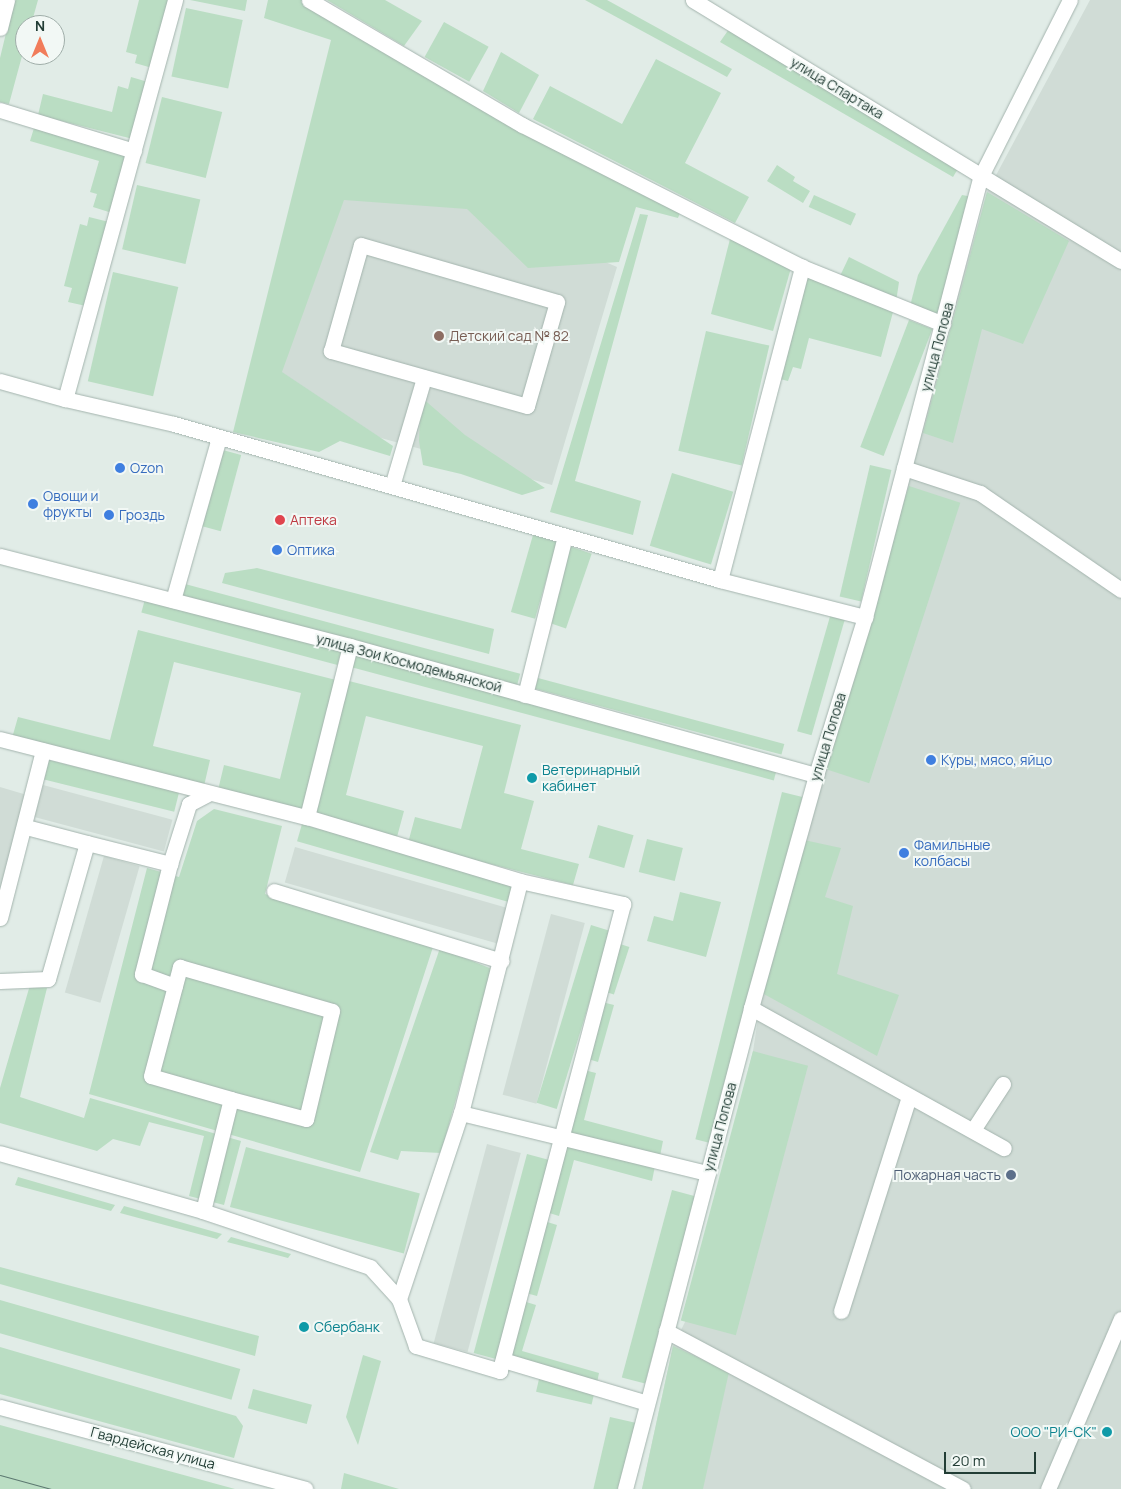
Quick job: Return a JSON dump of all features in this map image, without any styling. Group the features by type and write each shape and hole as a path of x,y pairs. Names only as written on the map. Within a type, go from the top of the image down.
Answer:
{"street":[{"path":"0,28 7,0"},
{"path":"65,399 175,0"},
{"path":"309,0 522,125 802,266 943,324"},
{"name":"улица Спартака","path":"692,0 1121,261"},
{"name":"улица Попова","path":"625,1489 751,1008 816,775 865,617 981,176 1069,0"},
{"path":"0,110 134,151"},
{"path":"361,245 557,302 527,406 424,378 331,351 361,245"},
{"path":"720,580 802,266"},
{"path":"392,486 424,378"},
{"path":"0,381 219,437 720,580 865,617"},
{"path":"173,600 219,437"},
{"path":"904,468 980,493 1121,590"},
{"path":"525,695 565,536"},
{"name":"улица Зои Космодемьянской","path":"0,556 350,646 816,775"},
{"path":"307,817 350,646"},
{"path":"0,739 208,794 307,817 520,881 623,904 500,1371 416,1346 399,1299 370,1267 203,1211 0,1154"},
{"path":"0,918 26,827 43,750"},
{"path":"175,986 142,974 170,864 189,804 208,794"},
{"path":"26,827 170,864"},
{"path":"0,981 48,980 87,843"},
{"path":"399,1299 461,1113 501,962 520,881"},
{"path":"274,891 501,962"},
{"path":"180,967 332,1011 306,1119 231,1099 151,1076 180,967"},
{"path":"751,1008 1004,1148"},
{"path":"973,1130 1003,1084"},
{"path":"841,1311 909,1096"},
{"path":"203,1211 231,1099"},
{"path":"461,1113 708,1173"},
{"path":"1048,1489 1121,1319"},
{"path":"666,1331 963,1489"},
{"path":"503,1360 647,1403"},
{"name":"Гвардейская улица","path":"0,1407 306,1489"}],"shaded area":[{"path":"1090,0 1121,0 1121,1489 642,1489 673,1346 685,1322 753,1051 762,993 987,192"},
{"name":"Детский сад № 82","path":"352,105 538,233 617,267 552,485 261,405"},
{"path":"43,785 172,820 164,852 34,817"},
{"path":"0,787 27,795 0,890"},
{"path":"295,847 507,908 497,943 285,883"},
{"path":"104,856 140,866 100,1003 65,992"},
{"path":"551,914 585,923 536,1104 503,1095"},
{"path":"487,1144 521,1153 467,1352 434,1343"}],"green space":[{"path":"14,0 38,0 34,15 15,15 15,65 20,65 9,104 0,102 0,58"},
{"path":"139,0 170,0 152,68 135,63 137,55 126,52"},
{"path":"190,0 247,0 245,11"},
{"path":"268,0 303,0 680,213 678,218 636,207 619,262 528,268 467,209 344,200 282,372 393,446 390,456 340,441 319,452 233,432 331,40 264,18"},
{"path":"327,0 385,0 422,21 404,46"},
{"path":"585,0 607,0 732,69 727,77"},
{"path":"186,8 243,20 228,89 171,76"},
{"path":"444,22 489,47 469,82 425,57"},
{"path":"729,29 959,167 953,177 720,42"},
{"path":"501,52 539,75 519,113 483,91"},
{"path":"656,59 721,93 685,163 749,197 735,223 533,119 550,86 622,124"},
{"path":"131,77 148,82 133,139 38,115 43,94 112,112 118,86 128,89"},
{"path":"162,97 222,112 206,178 146,163"},
{"path":"34,128 129,156 112,213 93,207 97,194 90,192 99,161 30,141"},
{"path":"777,165 795,177 793,181 810,191 803,203 767,181"},
{"path":"137,185 200,200 185,264 122,249"},
{"path":"987,192 1069,241 1023,344 982,329 953,443 923,433"},
{"path":"814,195 856,214 851,226 809,207"},
{"path":"962,195 973,197 938,316 910,306 918,275"},
{"path":"640,214 648,215 575,481 641,501 633,535 550,512"},
{"path":"89,217 109,222 86,306 68,302 72,288 64,286 80,224 87,226"},
{"path":"730,239 791,268 773,331 711,314"},
{"path":"849,257 899,282 896,302 840,276"},
{"path":"113,272 178,287 153,396 88,381"},
{"path":"804,275 893,312 881,357 809,338 801,369 793,367 788,381 776,378"},
{"path":"909,320 932,329 884,456 860,447"},
{"path":"706,331 769,346 742,465 678,451"},
{"path":"421,397 465,435 545,488 522,495 461,474 423,465 419,441"},
{"path":"219,449 241,455 221,531 199,525"},
{"path":"870,465 891,470 861,601 840,597"},
{"path":"672,473 733,492 711,564 650,546"},
{"path":"909,486 960,503 869,783 818,767"},
{"path":"533,535 557,542 535,619 511,612"},
{"path":"569,546 592,554 566,629 543,621"},
{"path":"257,568 494,629 489,654 222,583 225,573"},
{"path":"185,584 520,674 516,688 181,598"},
{"path":"145,599 341,652 337,665 141,613"},
{"path":"831,613 845,617 812,735 797,731"},
{"path":"138,630 336,680 304,811 218,790 224,765 280,779 301,693 174,662 153,746 210,760 204,786 12,738 18,717 110,740"},
{"path":"356,655 777,768 774,780 353,668"},
{"path":"538,678 784,744 781,755 535,689"},
{"path":"349,681 521,725 504,793 534,801 521,849 579,864 573,885 408,843 415,817 461,829 483,746 366,716 346,795 404,811 397,837 313,816"},
{"path":"49,760 179,792 174,812 44,779"},
{"path":"782,792 802,797 716,1144 695,1139"},
{"path":"214,809 282,826 265,894 433,947 360,1172 89,1094 147,868 179,877 197,821"},
{"path":"302,824 514,885 509,902 297,841"},
{"path":"598,825 634,835 624,868 589,858"},
{"path":"647,839 683,848 675,881 639,872"},
{"path":"804,840 841,848 825,897 853,906 837,974 899,995 877,1056 762,993"},
{"path":"680,892 721,902 706,957 647,941 654,916 673,921"},
{"path":"591,925 611,931 557,1109 537,1103"},
{"path":"617,943 629,947 614,995 602,991"},
{"path":"440,948 492,969 441,1153 401,1151 398,1160 370,1152"},
{"path":"30,985 47,988 20,1097 84,1118 90,1098 241,1141 224,1205 189,1196 204,1136 149,1122 140,1146 113,1139 97,1151 0,1123 0,1088"},
{"path":"602,1002 614,1005 598,1062 588,1059"},
{"path":"753,1051 808,1066 736,1335 681,1320"},
{"path":"584,1070 596,1073 584,1120 663,1141 660,1156 568,1133"},
{"path":"565,1142 655,1166 652,1181 574,1160 559,1216 546,1212"},
{"path":"246,1147 420,1194 404,1253 230,1207"},
{"path":"527,1154 550,1160 497,1359 474,1353"},
{"path":"18,1177 115,1205 111,1211 15,1185"},
{"path":"672,1190 695,1196 645,1384 622,1377"},
{"path":"124,1206 222,1234 217,1239 120,1213"},
{"path":"544,1221 557,1225 537,1296 526,1293"},
{"path":"231,1237 291,1254 288,1258 227,1242"},
{"path":"0,1267 259,1336 255,1356 0,1284"},
{"path":"0,1300 240,1369 231,1400 0,1333"},
{"path":"523,1301 536,1305 522,1351 599,1373 597,1383 507,1358"},
{"path":"673,1346 729,1372 703,1489 642,1489"},
{"path":"0,1347 236,1416 243,1426 234,1458 0,1394"},
{"path":"363,1355 381,1361 358,1445 346,1417"},
{"path":"539,1379 595,1392 592,1404 536,1392"},
{"path":"253,1389 312,1405 307,1424 248,1408"},
{"path":"610,1417 635,1423 620,1489 593,1489"},
{"path":"0,1425 22,1431 235,1489 0,1489"},
{"path":"344,1473 399,1489 341,1489"}],"tram line":[{"path":"0,1475 51,1489"}],"place":[{"name":"Детский сад № 82","path":"439,336"},
{"name":"Ozon","path":"120,468"},
{"name":"Овощи и фрукты","path":"33,504"},
{"name":"Гроздь","path":"109,515"},
{"name":"Аптека","path":"280,520"},
{"name":"Оптика","path":"277,550"},
{"name":"Куры, мясо, яйцо","path":"931,760"},
{"name":"Ветеринарный кабинет","path":"532,778"},
{"name":"Фамильные колбасы","path":"904,853"},
{"name":"Пожарная часть","path":"1011,1175"},
{"name":"Сбербанк","path":"304,1327"},
{"name":"ООО \"РИ-СК\"","path":"1107,1432"}]}
